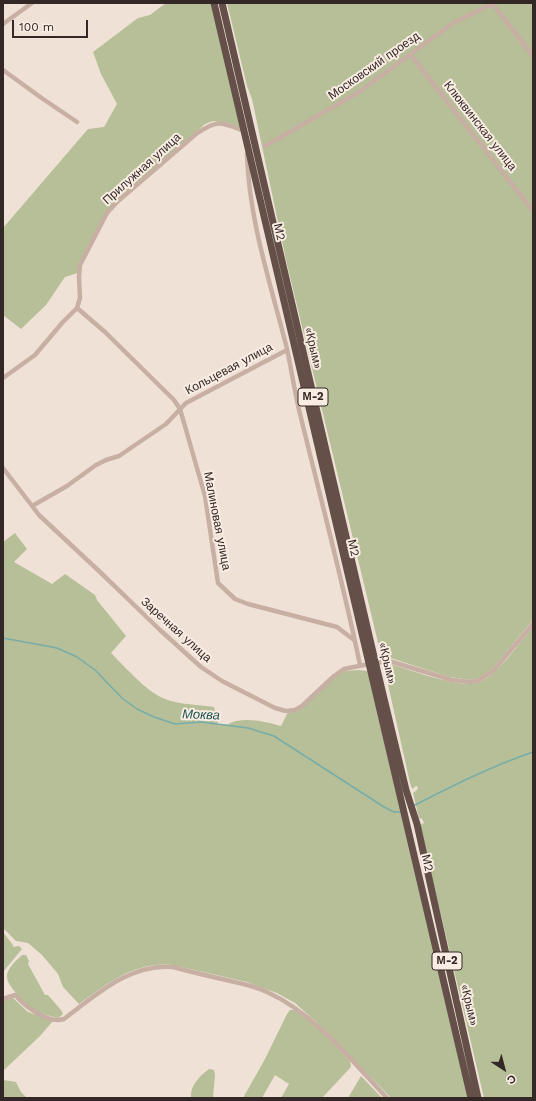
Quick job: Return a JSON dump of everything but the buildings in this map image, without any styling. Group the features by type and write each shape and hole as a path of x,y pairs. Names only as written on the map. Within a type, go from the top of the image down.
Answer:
{"highway":[{"name":"М2","path":"214,3 248,151 373,664 471,1098"},
{"name":"«Крым»","path":"222,3 406,790 416,824 478,1098"}],"street":[{"path":"3,24 32,3"},
{"path":"493,3 533,56"},
{"name":"Московский проезд","path":"265,146 359,92 453,23 493,3"},
{"name":"Клюквинская улица","path":"410,54 533,211"},
{"path":"3,70 77,122"},
{"name":"Прилужная улица","path":"77,308 80,298 80,265 107,213 117,202 196,134 208,126 219,123 244,131"},
{"path":"248,151 248,169 263,263 287,350"},
{"path":"3,378 35,355 77,308"},
{"name":"Малиновая улица","path":"77,308 174,400 180,409 204,496 218,583 235,598 248,604 338,626 355,641"},
{"name":"Кольцевая улица","path":"32,506 68,486 96,465 119,456 166,424 186,403 287,350 298,407 360,665"},
{"name":"Заречная улица","path":"3,468 39,516 201,667 222,681 275,708 286,711 295,710 308,701 344,669 389,661 452,680 470,682 478,681 493,671 533,624"},
{"path":"3,999 14,995 22,1004 34,1012 52,1019 60,1020 64,1019 114,982 150,968 162,966 173,967 247,985 266,991 283,1000 300,1012 334,1042 387,1098"}],"green space":[{"path":"166,3 215,3 244,129 222,122 213,121 205,124 107,213 78,273 65,277 46,305 21,329 3,315 3,228 88,129 104,127 117,104 101,74 93,52 138,18 150,15"},
{"path":"227,3 533,3 533,620 492,669 480,678 471,680 450,677 381,655 286,260 252,99 247,86"},
{"path":"15,533 27,549 14,562 52,584 65,574 95,595 97,600 126,636 111,653 139,681 157,695 170,701 214,707 218,724 226,725 236,721 253,720 281,726 287,714 302,706 335,677 345,671 367,671 371,675 472,1098 391,1098 325,1030 295,1003 277,993 247,982 173,965 146,966 111,981 79,1004 63,987 58,974 42,955 28,943 16,941 3,928 3,542"},
{"path":"533,627 533,1098 484,1098 420,825 424,823 422,819 419,818 413,793 418,787 416,786 412,789 410,783 385,671 386,667 393,665 424,675 450,681 472,684 480,682 487,678 501,665"},
{"path":"3,932 13,947 19,946 22,949 3,972"},
{"path":"22,955 26,955 29,961 28,964 45,995 48,995 61,1010 63,1014 58,1018 34,1010 22,1000 10,985 7,977 8,971"},
{"path":"13,998 28,1012 53,1021 40,1036 3,1071 3,1001"},
{"path":"290,1010 295,1010 320,1030 350,1061 351,1067 322,1098 281,1098 289,1084 275,1075 262,1098 243,1098 265,1059"},
{"path":"209,1069 214,1070 215,1075 213,1098 191,1098 194,1085"},
{"path":"361,1076 382,1098 348,1098"},
{"path":"3,1080 16,1082 21,1092 27,1098 3,1098"}],"waterway":[{"name":"Моква","path":"3,638 57,648 77,657 95,670 123,699 137,709 154,717 175,724 201,722 248,728 274,736 384,807 394,812 401,812"},
{"name":"Моква","path":"413,806 487,770 533,752"}]}
